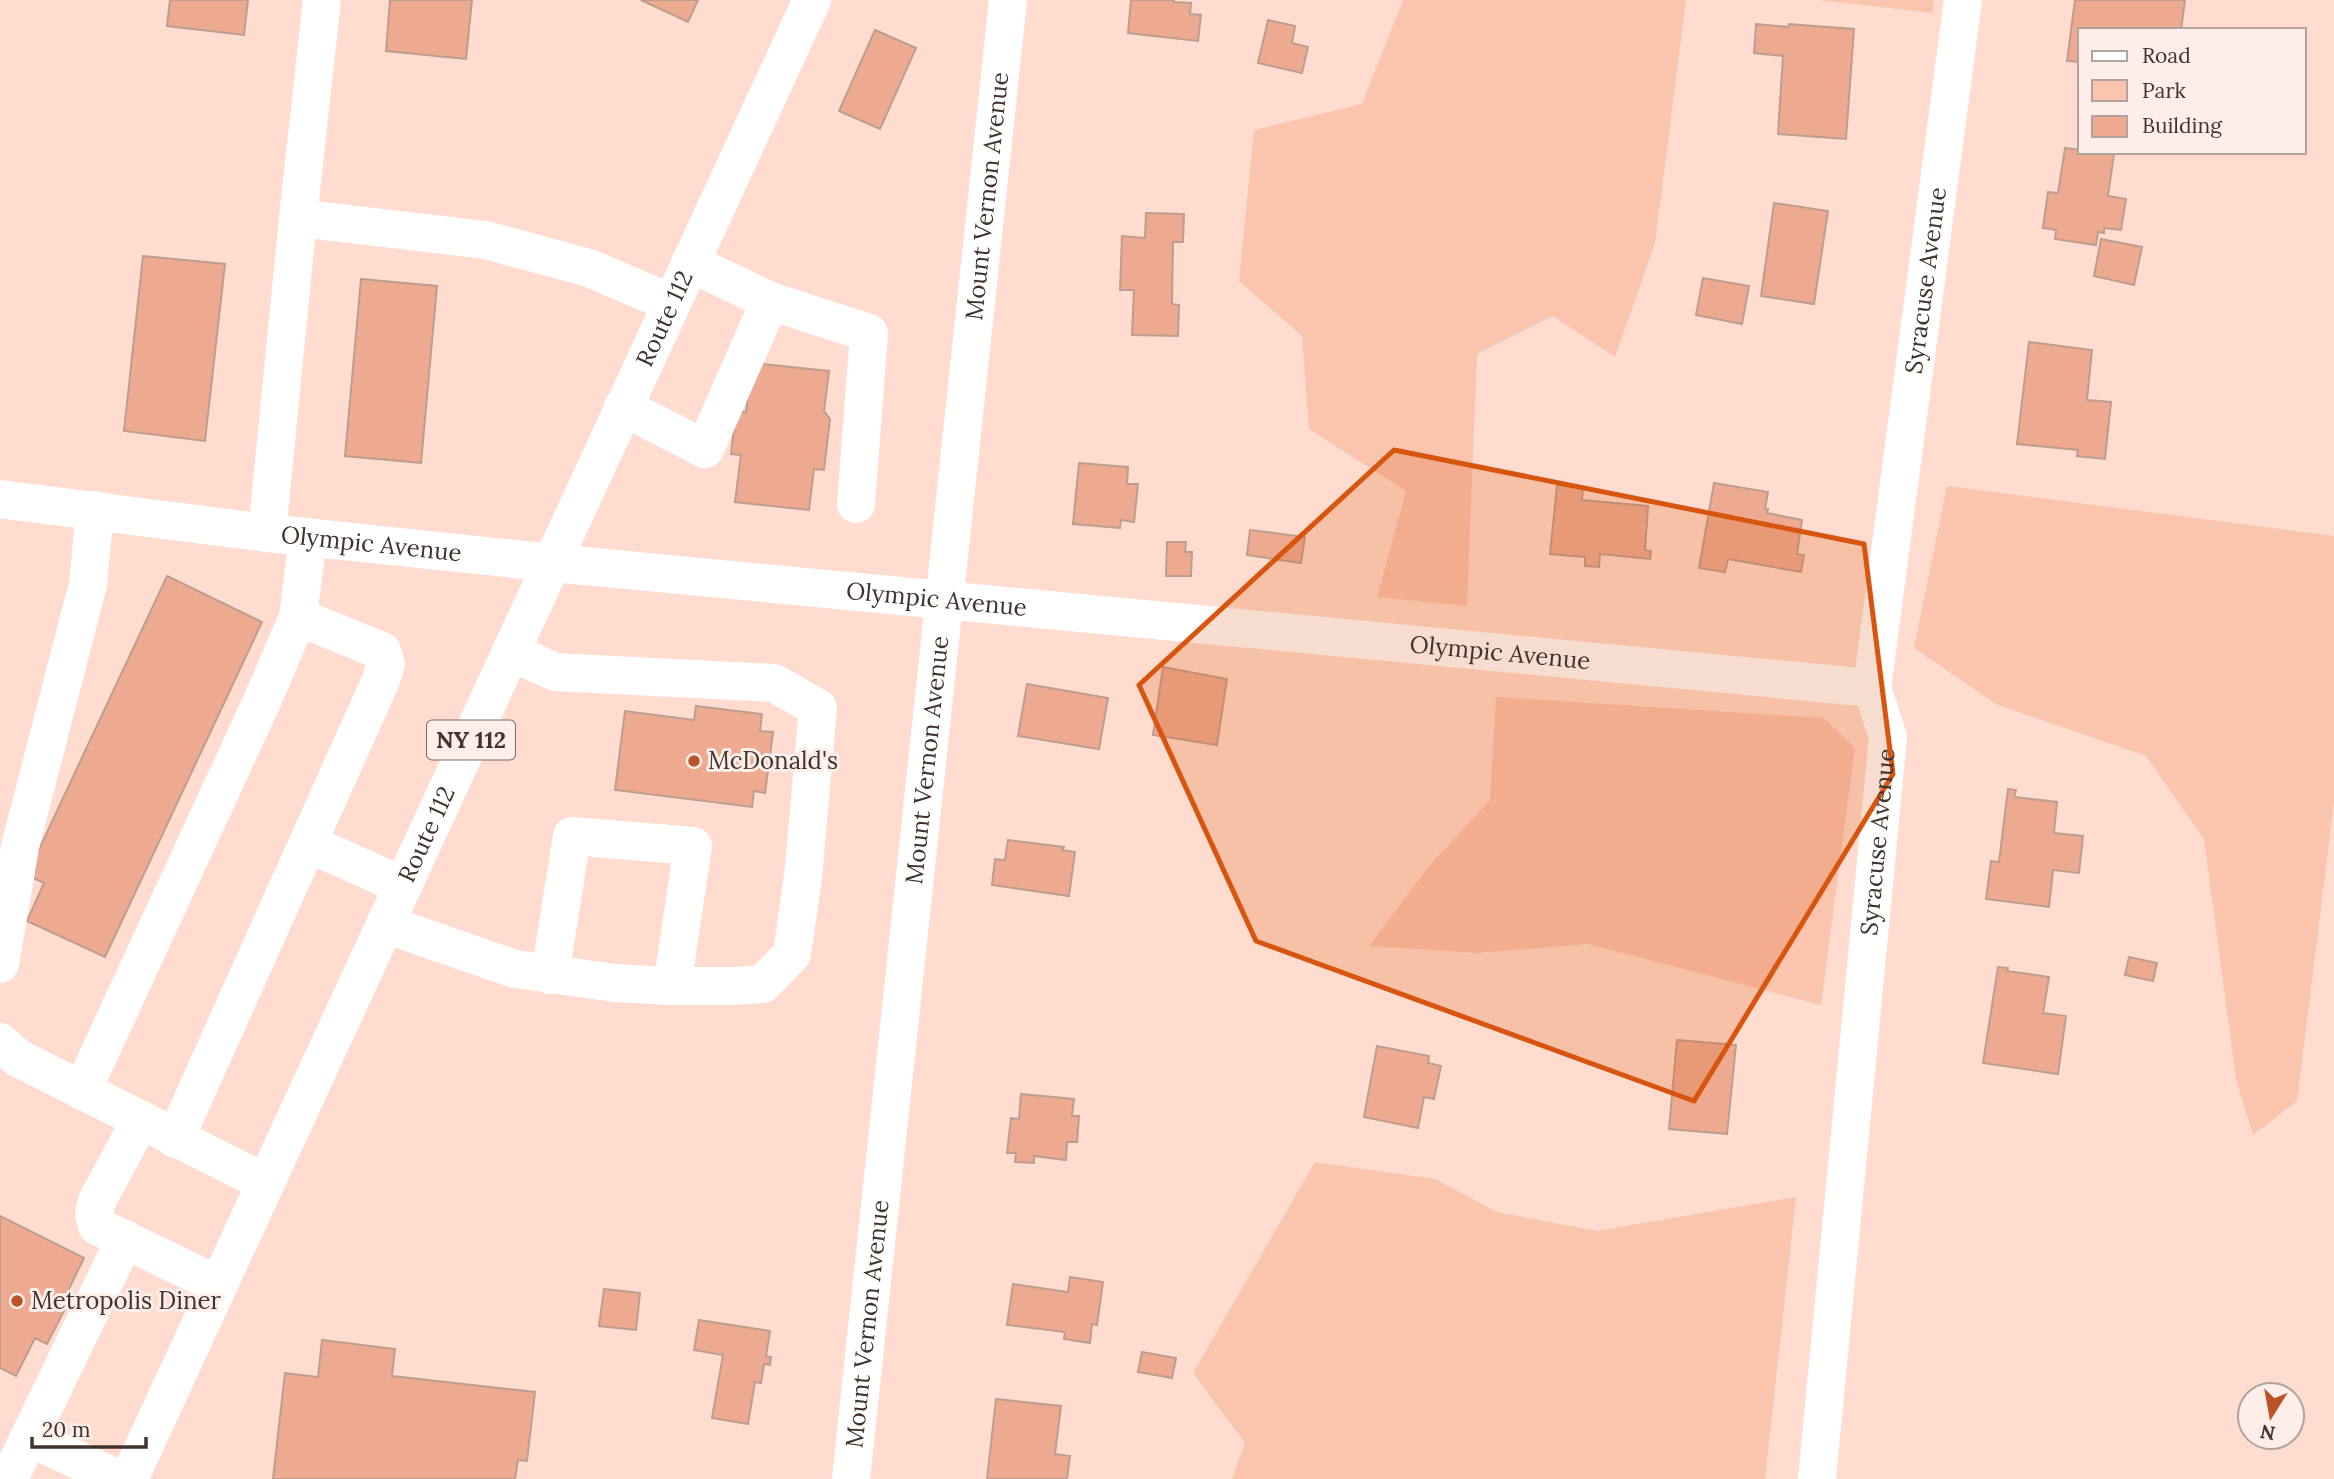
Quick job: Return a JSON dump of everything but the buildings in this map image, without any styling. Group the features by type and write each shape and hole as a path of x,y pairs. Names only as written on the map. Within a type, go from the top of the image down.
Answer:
{"street":[{"path":"267,533 321,0"},
{"name":"Route 112","path":"129,1479 813,0"},
{"name":"Mount Vernon Avenue","path":"851,1479 1008,0"},
{"name":"Syracuse Avenue","path":"1817,1479 1888,737 1872,688 1963,0"},
{"path":"298,218 486,240 589,268 671,303"},
{"path":"690,263 770,301 869,333 856,504"},
{"path":"623,407 705,449 770,301"},
{"name":"Olympic Avenue","path":"0,499 267,533 553,563 1872,688"},
{"path":"0,964 20,847 88,584 94,510"},
{"path":"82,1091 263,699 298,617 308,537"},
{"path":"175,1139 386,664 382,651 298,617"},
{"path":"384,924 532,972 615,984 763,984 792,954 803,877 818,708 774,683 555,672 511,652"},
{"path":"532,972 572,836 693,846 672,986"},
{"path":"308,843 403,886"},
{"path":"0,1042 18,1058 265,1184"},
{"path":"140,1121 97,1201 94,1214 97,1226 218,1285"},
{"path":"9,1479 125,1239"},
{"path":"29,1437 118,1479"}],"highlighted area":[{"path":"1394,450 1864,544 1893,774 1694,1101 1256,941 1139,685"}],"green space":[{"path":"1403,0 1686,0 1655,243 1615,357 1553,316 1477,354 1467,606 1377,597 1406,491 1309,429 1302,336 1239,281 1254,130 1362,104"},
{"path":"1818,0 1934,0 1933,13"},
{"path":"1947,486 2334,536 2334,803 2297,1101 2253,1135 2236,1079 2204,839 2146,756 1996,704 1914,648"},
{"path":"1496,697 1824,718 1855,748 1821,1005 1588,944 1477,953 1369,946 1429,866 1490,800"},
{"path":"1315,1162 1435,1179 1497,1212 1597,1231 1796,1197 1765,1479 1232,1479 1245,1443 1193,1373"}],"place":[{"name":"McDonald's","path":"694,761"},
{"name":"Metropolis Diner","path":"17,1301"}]}
